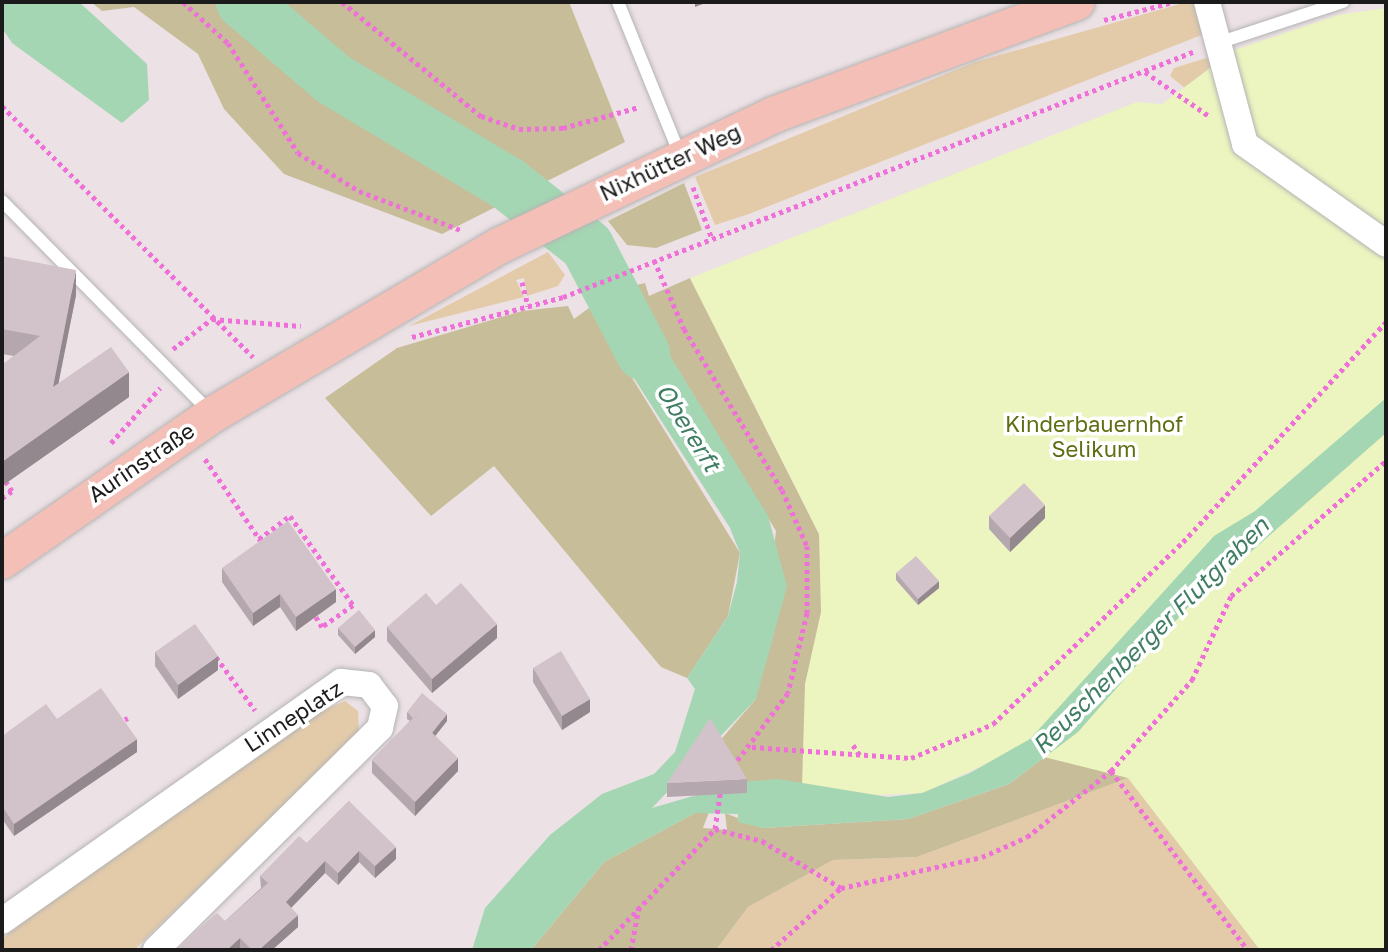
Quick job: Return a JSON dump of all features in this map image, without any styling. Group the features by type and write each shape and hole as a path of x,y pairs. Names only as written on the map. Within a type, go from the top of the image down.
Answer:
{"main road":[{"name":"Nixhütter Weg","path":"269,364 484,239 593,198 680,155 1064,4"},
{"name":"Aurinstraße","path":"2,561 212,415 269,364"}],"street":[{"path":"1207,2 1245,144 1386,244"},
{"name":"Linneplatz","path":"2,921 270,730 350,680 369,685 385,706 380,728 156,950"}],"lane":[{"path":"618,2 680,155"},
{"path":"1218,43 1343,2"},
{"path":"2,201 212,415"}],"path":[{"path":"183,2 228,43 298,153 359,191 484,239"},
{"path":"342,2 481,116 519,129 563,128 658,102"},
{"path":"400,340 563,297 636,265 712,239 1218,43"},
{"path":"1144,71 1245,144"},
{"path":"2,106 269,364"},
{"path":"680,155 712,239"},
{"path":"599,950 715,829 723,775 775,719 794,672 807,613 807,546 782,490 684,329 654,260"},
{"path":"522,282 528,306"},
{"path":"752,747 861,758 911,758 954,745 1028,695 1193,532 1386,322"},
{"path":"202,455 267,550"},
{"path":"771,950 841,888 982,857 1027,837 1111,771 1192,680 1231,596 1386,461"},
{"path":"2,498 12,491 6,482"},
{"path":"259,539 290,516 353,605 322,627 316,617"},
{"path":"207,653 270,730"},
{"path":"117,724 128,718"},
{"path":"853,745 861,758"},
{"path":"1111,771 1248,950"},
{"path":"715,829 762,841 841,888"},
{"path":"631,950 639,906"}],"shaded area":[{"path":"91,2 569,2 625,142 442,234 284,174 224,109 198,54 134,7 102,11"},
{"path":"1194,2 1204,34 749,214 715,225 695,177 975,62"},
{"path":"1213,56 1207,106 1170,76 1174,68"},
{"path":"684,183 702,230 656,248 627,245 608,221"},
{"path":"548,252 565,275 558,286 527,296 524,278 516,280 524,297 409,326"},
{"path":"690,278 819,534 1386,340 802,786 741,782 717,744 756,699 776,531 628,287 645,283 649,296"},
{"path":"568,306 574,319 589,308 740,553 728,616 687,678 661,667 494,466 431,516 325,398 397,348 522,311"},
{"path":"1211,695 1386,950 716,950 748,907 833,860 917,857 1128,778"},
{"path":"345,701 358,711 359,733 134,950 2,950 2,939 122,846 306,719"},
{"path":"1078,732 1128,778 917,857 833,860 748,907 716,950 531,950 604,862 695,813 709,812 703,828 727,830 725,813 763,828 908,819 1009,784"}],"green space":[{"name":"Kinderbauernhof Selikum","path":"1386,8 1386,950 1260,950 1128,778 1016,750 923,793 852,796 802,786 805,684 821,612 819,534 690,278 1137,102 1162,104 1234,50 1338,15"}],"water":[{"path":"2,2 79,2 147,64 149,100 122,123 12,43 2,28"},
{"name":"Reuschenberger Flutgraben","path":"619,285 628,287 768,516 787,586 756,699 652,808 741,782 778,779 888,797 922,793 970,773 1030,739 1214,536 1255,511 1386,398 1386,433 1188,607 1078,732 1009,784 908,819 763,828 738,822 738,814 695,813 604,862 531,950 472,950 485,908 550,835 602,794 654,774 675,752 695,689 687,678 728,616 737,582 740,553 730,528 589,308 593,297"}],"building":[{"path":"2,256 76,270 53,387 111,347 129,372 2,462 2,365 40,336 2,329"},
{"path":"1024,483 1045,505 1010,538 989,516"},
{"path":"288,521 336,589 296,617 280,594 253,613 222,568"},
{"path":"916,556 939,581 918,599 896,573"},
{"path":"461,583 497,624 432,679 387,627 426,593 436,605"},
{"path":"359,610 375,630 355,647 338,628"},
{"path":"195,624 218,656 178,685 155,652"},
{"path":"561,651 590,699 562,716 533,668"},
{"path":"101,688 137,739 14,824 2,806 2,736 46,704 57,719"},
{"path":"422,693 447,714 432,733 407,712"},
{"path":"415,716 458,758 415,802 372,760"},
{"path":"710,718 747,779 667,783"},
{"path":"349,801 396,847 375,866 359,851 338,873 325,861 286,902 298,915 259,950 252,950 240,938 227,950 174,950 217,913 225,921 268,883 260,876 299,836 307,843"}],"waterway":[{"name":"Obererft","path":"243,2 333,79 507,183 587,246 643,353"}]}
